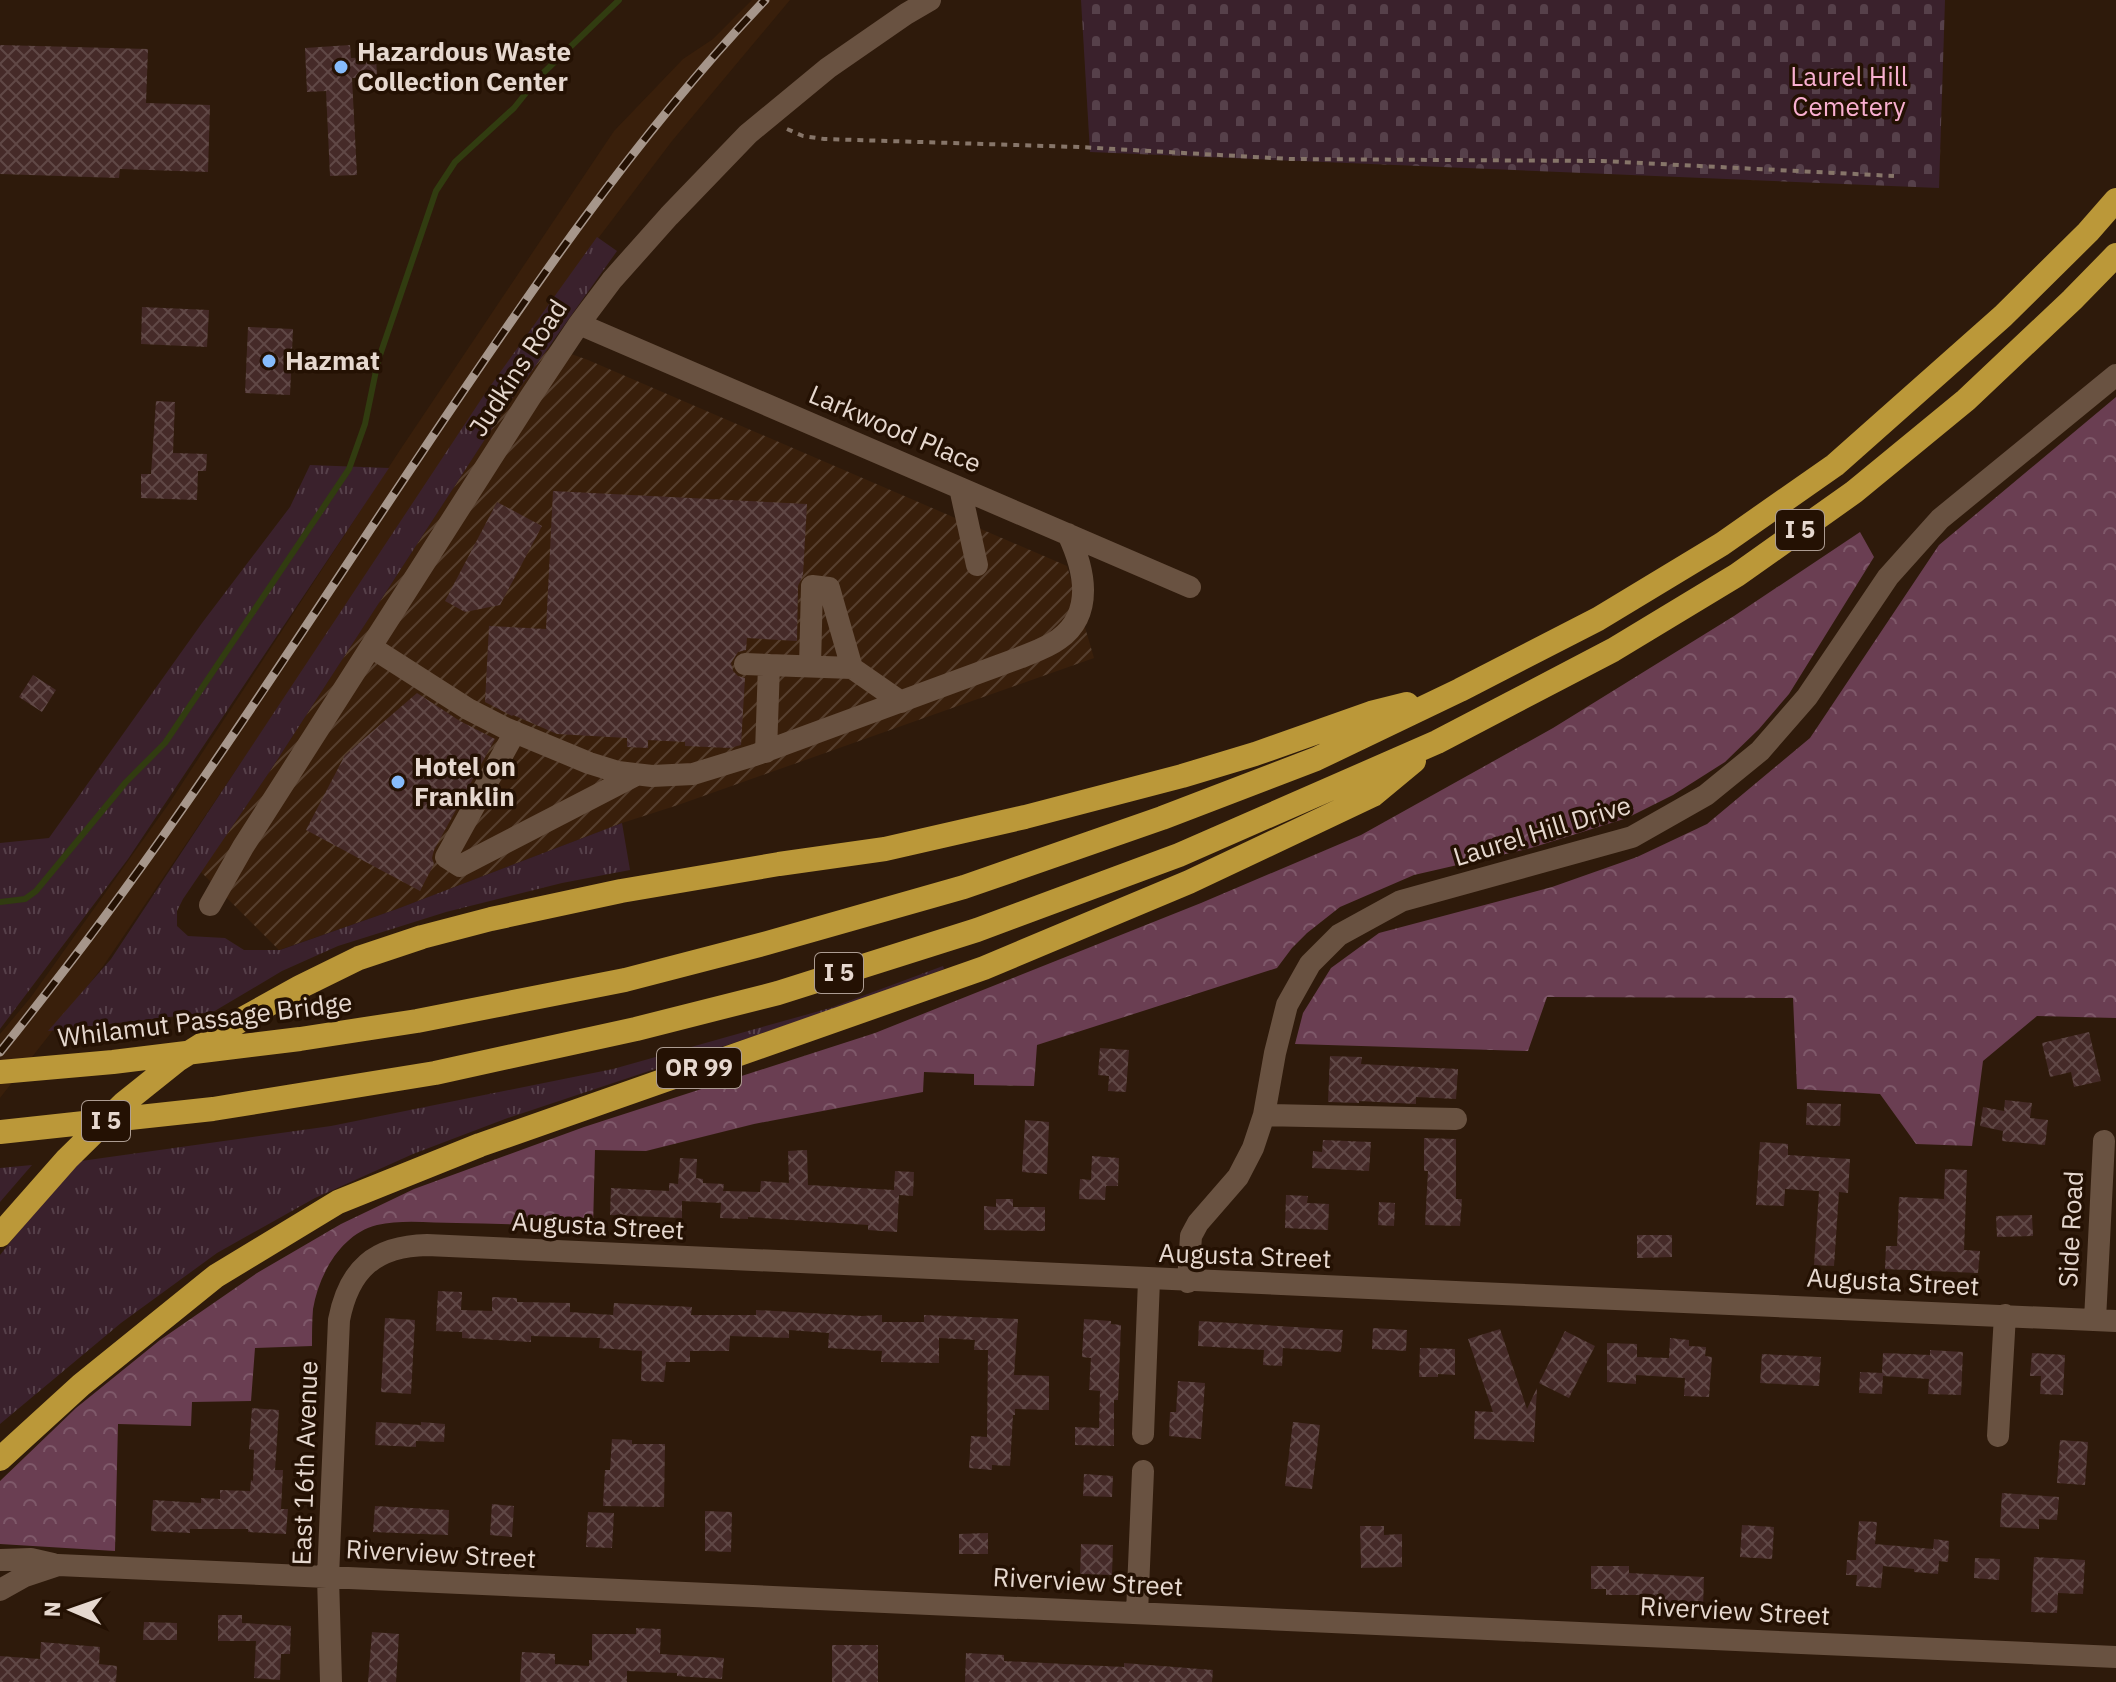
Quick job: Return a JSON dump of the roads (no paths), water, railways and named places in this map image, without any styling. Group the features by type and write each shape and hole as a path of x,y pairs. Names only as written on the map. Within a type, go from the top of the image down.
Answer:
{"highway":[{"path":"2088,232 2116,188"},
{"name":"I 5","path":"1460,690 1598,619 1722,544 1835,465 2003,316 2116,200"},
{"name":"I 5","path":"0,1132 213,1109 435,1073 636,1029 778,993 977,930 1179,855 1437,742 1626,643 1737,575 1854,492 1966,400 2116,255"},
{"path":"0,1235 76,1149 124,1103 179,1059 246,1017 359,958 491,919 621,891 885,849 1095,800 1255,754 1371,713 1460,690"},
{"name":"Whilamut Passage Bridge","path":"0,1072 198,1052 417,1021 625,980 767,943 964,887 1162,818 1316,759 1460,690"},
{"name":"OR 99","path":"0,1459 81,1385 216,1276 338,1202 480,1145 984,968 1189,882 1373,795 1437,742"}],"street":[{"name":"Judkins Road","path":"210,905 243,847 371,647 579,324 612,280 748,134 828,68 930,0"},
{"name":"Larkwood Place","path":"579,324 1190,587"},
{"name":"Laurel Hill Drive","path":"1188,1282 1191,1236 1198,1223 1238,1177 1253,1148 1264,1115 1287,1005 1310,964 1339,935 1401,901 1632,837 1706,795 1760,751 1807,697 1888,577 1940,519 2116,375"},
{"path":"960,488 977,565"},
{"path":"371,647 468,709 589,763 636,775 693,774 766,752 1059,640 1079,615 1083,601 1084,583 1068,534"},
{"path":"810,666 812,586 829,588 852,668"},
{"path":"745,664 852,668 901,702"},
{"path":"766,752 769,665"},
{"path":"515,732 446,857 460,866 636,775"},
{"path":"1264,1115 1456,1119"},
{"name":"Side Road","path":"2104,1141 2105,1321"},
{"name":"Augusta Street","path":"375,1257 397,1247 427,1245 1188,1282 1742,1303 2105,1321"},
{"name":"East 16th Avenue","path":"331,1682 328,1577 339,1320 350,1284 375,1257"},
{"path":"1143,1434 1149,1280"},
{"path":"1998,1436 2005,1315"},
{"path":"1137,1613 1143,1471"},
{"name":"Riverview Street","path":"0,1560 31,1559 58,1565 2116,1657"},
{"name":"Riverview Street","path":"0,1590 25,1576 58,1565"}],"waterway":[{"path":"0,902 25,899 36,891 126,782 165,743 349,469 365,424 378,361 436,191 455,162 514,108 538,78 619,0"}],"railway":[{"path":"0,1052 173,822 496,343 580,224 669,110 765,0"}],"place":[{"name":"Hazardous Waste Collection Center","path":"341,67"},
{"name":"Hazmat","path":"269,361"},
{"name":"Hotel on Franklin","path":"398,782"}],"park label":[{"name":"Laurel Hill Cemetery","path":"1849,92"}]}
